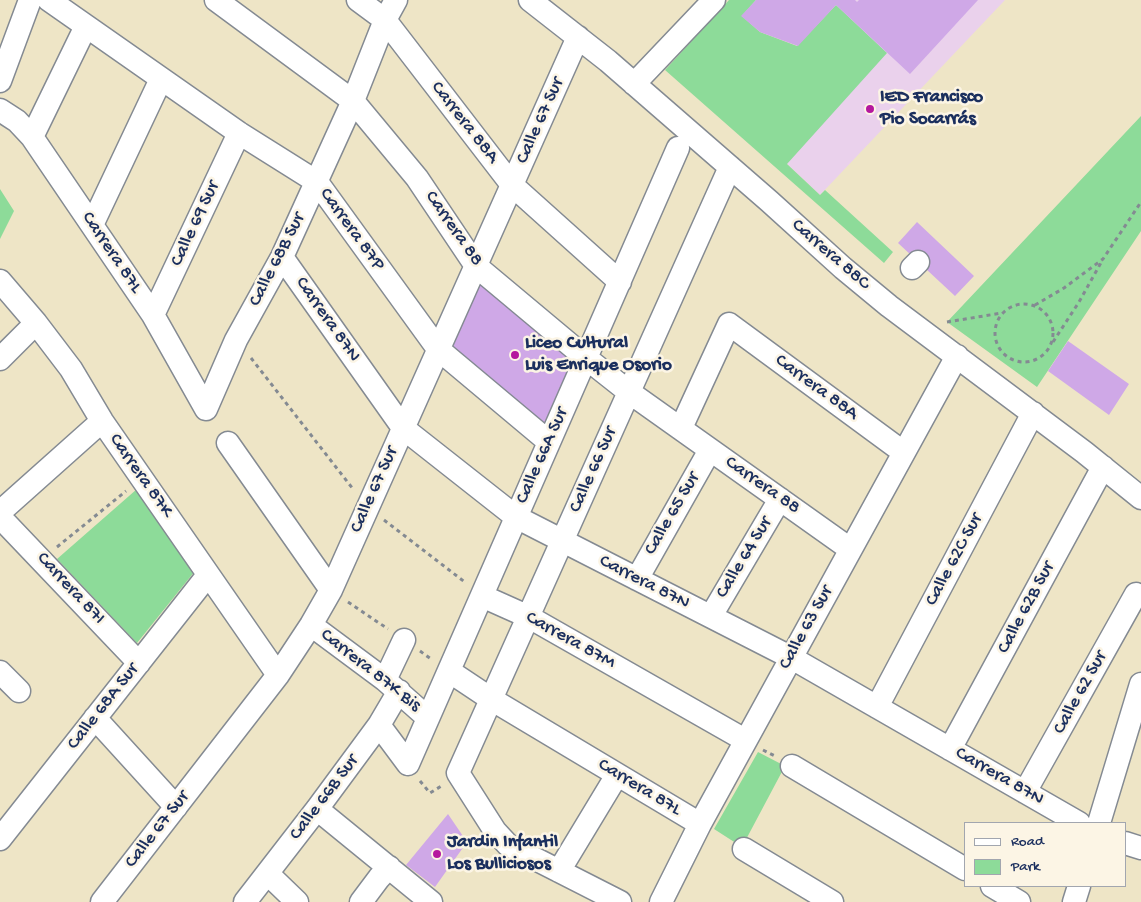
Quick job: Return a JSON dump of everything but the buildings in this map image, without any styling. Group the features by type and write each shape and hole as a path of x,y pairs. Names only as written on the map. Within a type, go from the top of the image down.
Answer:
{"street":[{"path":"0,81 8,34 30,0"},
{"name":"Carrera 87P","path":"49,0 239,133 317,182 438,349 549,442"},
{"name":"Carrera 88","path":"216,0 353,101 416,178 476,266 629,392 850,548"},
{"name":"Carrera 88A","path":"358,0 385,20 512,185 620,282"},
{"name":"Calle 68B Sur","path":"206,408 236,340 282,257 317,182 353,101 385,20 396,0"},
{"name":"Carrera 88C","path":"530,0 634,84 769,201 842,268 889,306 1033,413 1141,498"},
{"path":"634,84 714,0"},
{"path":"32,137 86,26"},
{"name":"Calle 67 Sur","path":"102,902 278,675 311,625 331,590 578,37"},
{"path":"92,225 160,79"},
{"name":"Carrera 87L","path":"0,110 17,120 32,137 153,316 206,408"},
{"name":"Calle 69 Sur","path":"153,316 239,133"},
{"name":"Calle 66A Sur","path":"378,725 408,764 678,148"},
{"name":"Calle 66 Sur","path":"559,871 508,845 495,831 458,773 730,167"},
{"name":"Carrera 87N","path":"282,257 403,428 516,518 790,657 1077,822"},
{"name":"Carrera 87K","path":"0,281 36,323 70,369 102,421 278,675"},
{"path":"0,359 36,323"},
{"name":"Carrera 88A","path":"681,428 729,324 904,452"},
{"name":"Calle 63 Sur","path":"661,902 745,740 957,356"},
{"name":"Calle 62C Sur","path":"877,707 1033,413"},
{"path":"0,512 102,421"},
{"path":"228,443 331,590"},
{"name":"Calle 65 Sur","path":"637,579 710,450"},
{"name":"Calle 62B Sur","path":"950,749 1103,467"},
{"name":"Calle 64 Sur","path":"710,616 780,499"},
{"name":"Carrera 87I","path":"0,517 139,663"},
{"name":"Calle 68A Sur","path":"0,839 208,575"},
{"name":"Calle 62 Sur","path":"1026,792 1136,594"},
{"name":"Carrera 87M","path":"482,596 529,617 745,740"},
{"name":"Carrera 87K Bis","path":"311,625 392,686 428,718"},
{"name":"Calle 66B Sur","path":"245,902 318,809 378,725 392,686 404,640"},
{"name":"Carrera 87L","path":"449,671 492,699 700,824"},
{"path":"0,672 20,691"},
{"path":"1098,822 1140,693"},
{"path":"95,718 176,807"},
{"path":"792,766 964,868"},
{"path":"617,775 559,871 620,902"},
{"path":"318,809 431,902"},
{"path":"1126,843 1141,848"},
{"path":"744,849 832,902"},
{"path":"361,902 389,867"},
{"path":"268,874 297,902"},
{"path":"994,887 1019,902"},
{"path":"1074,902 1079,887"}],"path":[{"path":"1049,349 1053,341 1054,332 1052,323 1042,309 1026,303 1017,304 1009,307 997,321 995,330 996,340 1006,356 1025,362 1034,361 1043,356 1049,349 1079,302 1103,260 1141,202"},
{"path":"1034,305 1064,288 1103,260"},
{"path":"916,326 1002,313"},
{"path":"236,340 368,507 482,596"},
{"path":"42,560 142,478"},
{"path":"745,740 792,766"}],"shaded area":[{"name":"IED Francisco Pio Socarrás","path":"756,0 1005,0 820,195 787,164 798,46 760,32 741,16"}],"green space":[{"path":"729,0 756,0 742,16 760,32 797,46 836,5 887,53 787,164 820,195 825,190 893,252 884,263 665,70"},
{"path":"1141,116 1141,231 1037,387 947,322"},
{"path":"0,189 14,211 0,239"},
{"path":"137,489 195,571 137,643 57,559"},
{"path":"758,752 785,766 742,847 714,829"}],"place":[{"name":"IED Francisco Pio Socarrás","path":"870,109"},
{"name":"Liceo Cultural Luis Enrique Osorio","path":"515,355"},
{"name":"Jardin Infantil Los Bulliciosos","path":"437,854"}]}
